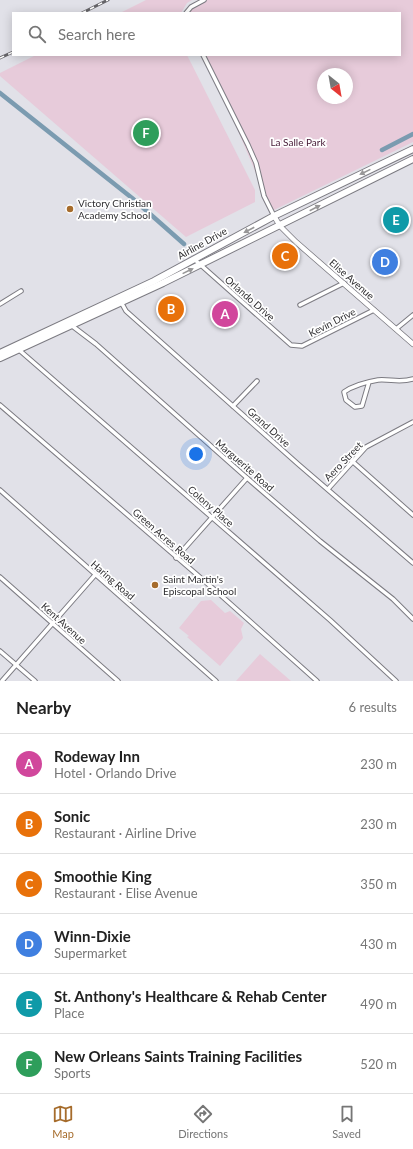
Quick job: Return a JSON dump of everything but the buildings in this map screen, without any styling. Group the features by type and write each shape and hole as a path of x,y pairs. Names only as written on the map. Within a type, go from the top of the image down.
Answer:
{"highway":[{"name":"Airline Drive","path":"120,300 274,216 413,149"},
{"name":"Airline Drive","path":"0,353 17,347 200,265 413,159"},
{"path":"378,166 381,175"},
{"name":"Airline Drive","path":"0,358 17,347"}],"street":[{"path":"187,12 191,7 204,0"},
{"path":"204,56 256,163 263,191 274,216"},
{"name":"Elise Avenue","path":"274,216 280,226 413,344"},
{"name":"Orlando Drive","path":"194,259 291,345 296,347"},
{"path":"300,305 344,283"},
{"path":"0,304 21,291"},
{"name":"Grand Drive","path":"120,300 126,311 413,563"},
{"name":"Kevin Drive","path":"296,347 302,346 374,310"},
{"path":"396,329 413,316"},
{"name":"Marguerite Road","path":"69,323 96,344 247,478 320,541 392,599 413,619"},
{"name":"Colony Place","path":"17,347 396,681"},
{"path":"369,382 362,406 354,408 346,400 344,392 351,388 369,382 379,380 399,382 413,379"},
{"path":"234,406 257,381"},
{"name":"Green Acres Road","path":"0,405 317,681"},
{"name":"Aero Street","path":"328,489 366,447 413,422"},
{"path":"352,461 413,515"},
{"path":"176,558 247,478"},
{"name":"Haring Road","path":"0,490 216,681"},
{"path":"2,681 95,575"},
{"name":"Kent Avenue","path":"0,577 118,681"},
{"path":"0,651 35,681"}],"green space":[{"path":"146,0 192,0 187,3 182,12 122,12"},
{"name":"La Salle Park","path":"198,0 413,0 413,142 272,211 206,56 401,56 401,12 187,11"},
{"path":"34,56 188,56 255,190 255,202 186,237 0,76 0,73"},
{"path":"211,600 225,613 230,611 244,623 241,629 243,638 220,666 179,628 201,601"},
{"path":"260,654 291,681 236,681"}],"waterway":[{"path":"0,93 132,198 184,244"},
{"path":"382,150 413,134"}],"railway":[{"path":"84,12 108,0"},
{"path":"0,58 12,52"}],"place":[{"name":"New Orleans Saints Training Facilities","path":"146,133"},
{"name":"Victory Christian Academy School","path":"70,209"},
{"name":"St. Anthony's Healthcare & Rehab Center","path":"396,220"},
{"name":"Smoothie King","path":"285,256"},
{"name":"Winn-Dixie","path":"385,262"},
{"name":"Sonic","path":"171,309"},
{"name":"Rodeway Inn","path":"225,314"},
{"name":"Saint Martin's Episcopal School","path":"155,585"}]}
